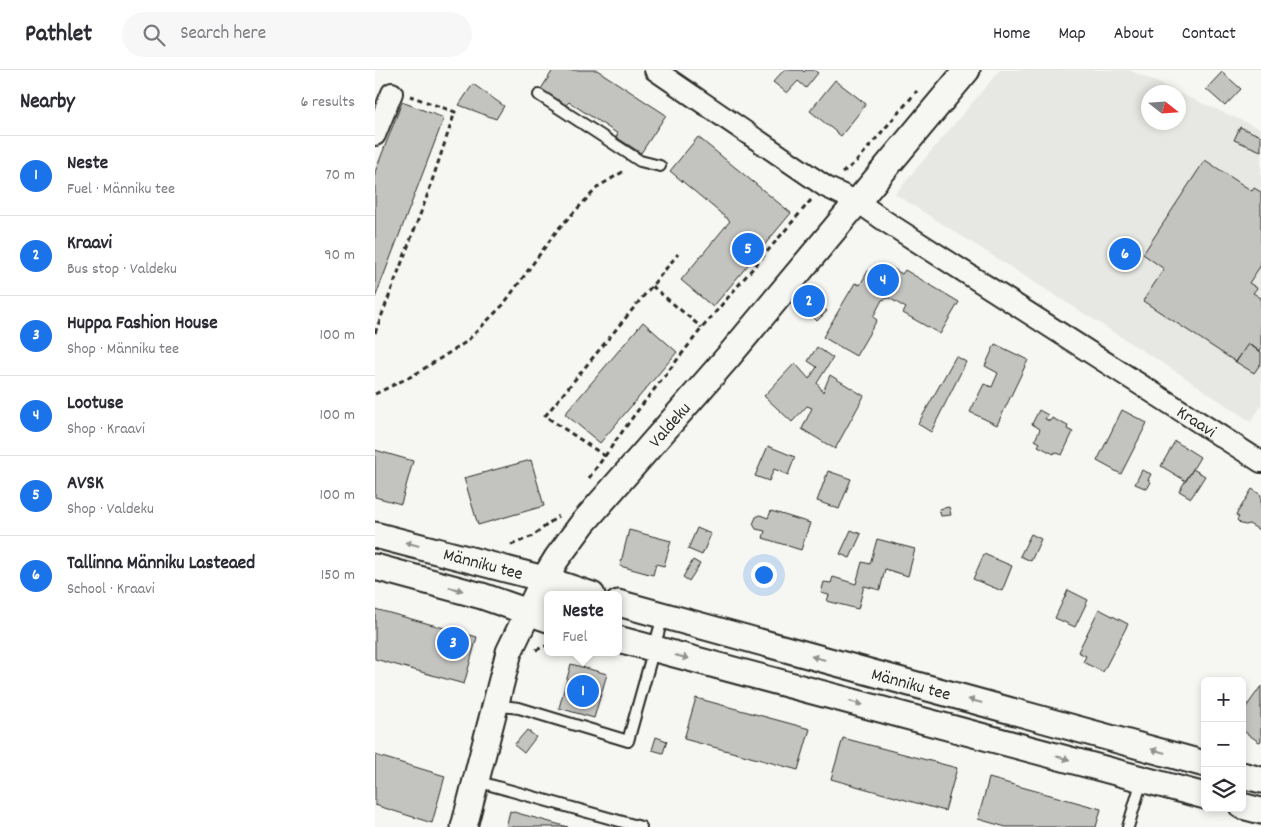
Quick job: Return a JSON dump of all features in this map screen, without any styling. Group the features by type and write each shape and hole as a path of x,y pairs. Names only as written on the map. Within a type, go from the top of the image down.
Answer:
{"street":[{"name":"Kraavi","path":"655,70 826,187 858,202 893,227 1261,462"},
{"name":"Valdeku","path":"464,827 509,652 538,615 544,579 557,558 583,524 721,364 967,70"},
{"path":"375,135 392,93"},
{"name":"Männiku tee","path":"375,534 544,579 580,591"},
{"name":"Männiku tee","path":"375,567 482,596 538,615"},
{"name":"Männiku tee","path":"622,604 1201,763"},
{"name":"Männiku tee","path":"622,640 1201,795"},
{"path":"1246,776 1261,780"},
{"path":"1246,807 1261,811"}],"lane":[{"path":"539,95 640,161 660,166"},
{"path":"495,704 519,708 628,741 664,615"},
{"path":"1128,827 1142,780"},
{"path":"475,781 641,827"}],"path":[{"path":"588,480 635,414 702,328 809,202 856,162 921,85"},
{"path":"375,333 426,199 455,112 412,96 392,93"},
{"path":"375,394 414,375 466,342 503,305 557,230 599,186 640,161"},
{"path":"624,476 604,456 545,416 678,254"},
{"path":"652,286 702,328"},
{"path":"505,547 533,536 559,514"},
{"path":"532,658 535,650 544,647"}],"shaded area":[{"path":"1000,70 1129,70 1162,85 1141,85 1141,130 1186,130 1186,96 1261,129 1261,406 1251,422 1183,376 895,194"}],"building":[{"path":"553,70 597,70 666,115 641,153 616,137 618,134 569,102 566,105 541,89"},
{"path":"784,70 802,70 804,72 806,70 814,70 818,73 806,88 798,81 787,93 773,82"},
{"path":"1222,72 1241,89 1225,106 1206,89"},
{"path":"835,80 866,104 841,136 810,111"},
{"path":"473,84 504,106 496,119 459,105"},
{"path":"402,102 444,118 375,298 375,172"},
{"path":"1240,127 1261,136 1261,151 1234,140"},
{"path":"698,137 791,213 713,307 681,280 730,221 670,171"},
{"path":"1205,160 1252,191 1254,188 1261,192 1261,265 1249,283 1257,288 1253,293 1261,298 1261,349 1260,351 1248,344 1236,362 1143,301 1164,269 1143,254"},
{"path":"887,265 902,274 905,270 959,302 940,334 903,313 906,308 889,298 882,300 873,317 877,320 856,356 823,337 855,283 860,285 868,271"},
{"path":"817,301 827,311 817,321 807,311"},
{"path":"643,322 677,352 600,443 565,414"},
{"path":"995,344 1028,360 997,425 970,412 984,384 992,387 998,373 985,366"},
{"path":"1248,344 1261,352 1261,363 1254,373 1236,362"},
{"path":"817,347 833,358 817,383 823,392 830,375 864,396 835,449 802,429 812,408 807,406 792,422 764,396 795,363 809,379 817,367 808,361"},
{"path":"956,356 966,362 931,432 918,424"},
{"path":"1039,410 1048,415 1045,419 1050,421 1052,418 1068,426 1067,429 1073,432 1062,455 1055,452 1054,454 1038,446 1040,443 1035,440 1040,429 1032,424"},
{"path":"1122,410 1147,423 1121,474 1097,461"},
{"path":"1175,441 1200,457 1186,481 1161,466"},
{"path":"768,446 795,457 788,475 774,469 769,481 755,476"},
{"path":"375,450 413,461 401,504 375,497"},
{"path":"531,460 544,506 478,525 464,478"},
{"path":"1193,469 1205,476 1191,498 1179,491"},
{"path":"1142,470 1151,474 1148,480 1151,482 1147,489 1135,484"},
{"path":"828,471 851,479 839,509 817,501"},
{"path":"1252,489 1261,495 1261,531 1249,524 1241,524 1237,520 1239,517 1236,515"},
{"path":"949,507 951,515 941,516 939,509"},
{"path":"771,511 810,523 801,550 763,538 765,531 756,529 753,524 756,517 760,515 768,518"},
{"path":"697,528 711,534 702,555 688,549"},
{"path":"629,530 671,541 664,566 656,564 653,575 620,566"},
{"path":"851,530 861,534 850,558 840,554"},
{"path":"1031,534 1041,539 1031,561 1020,556"},
{"path":"877,539 915,549 908,576 885,569 880,590 864,586 858,609 827,601 829,595 821,593 824,582 831,583 833,577 856,584 862,562 870,564"},
{"path":"984,554 1012,566 1002,591 973,579"},
{"path":"693,560 700,564 689,581 683,577"},
{"path":"1068,590 1088,600 1075,627 1055,618"},
{"path":"375,609 477,637 464,684 375,659"},
{"path":"1099,609 1128,624 1103,672 1083,662 1086,656 1078,652"},
{"path":"571,664 607,674 594,718 559,708"},
{"path":"1261,686 1261,741 1259,742 1246,733 1246,707"},
{"path":"696,698 810,729 798,770 684,739"},
{"path":"527,730 536,737 524,753 514,745"},
{"path":"656,737 667,741 663,753 652,750"},
{"path":"843,738 957,768 945,811 831,779"},
{"path":"375,755 445,776 432,823 375,805"},
{"path":"989,778 1101,809 1096,827 1006,827 978,819"},
{"path":"510,811 568,827 506,827"}],"place":[{"name":"AVSK","path":"748,249"},
{"name":"Tallinna Männiku Lasteaed","path":"1125,254"},
{"name":"Lootuse","path":"883,280"},
{"name":"Kraavi","path":"809,301"},
{"name":"Huppa Fashion House","path":"453,643"},
{"name":"Neste","path":"583,691"}]}
